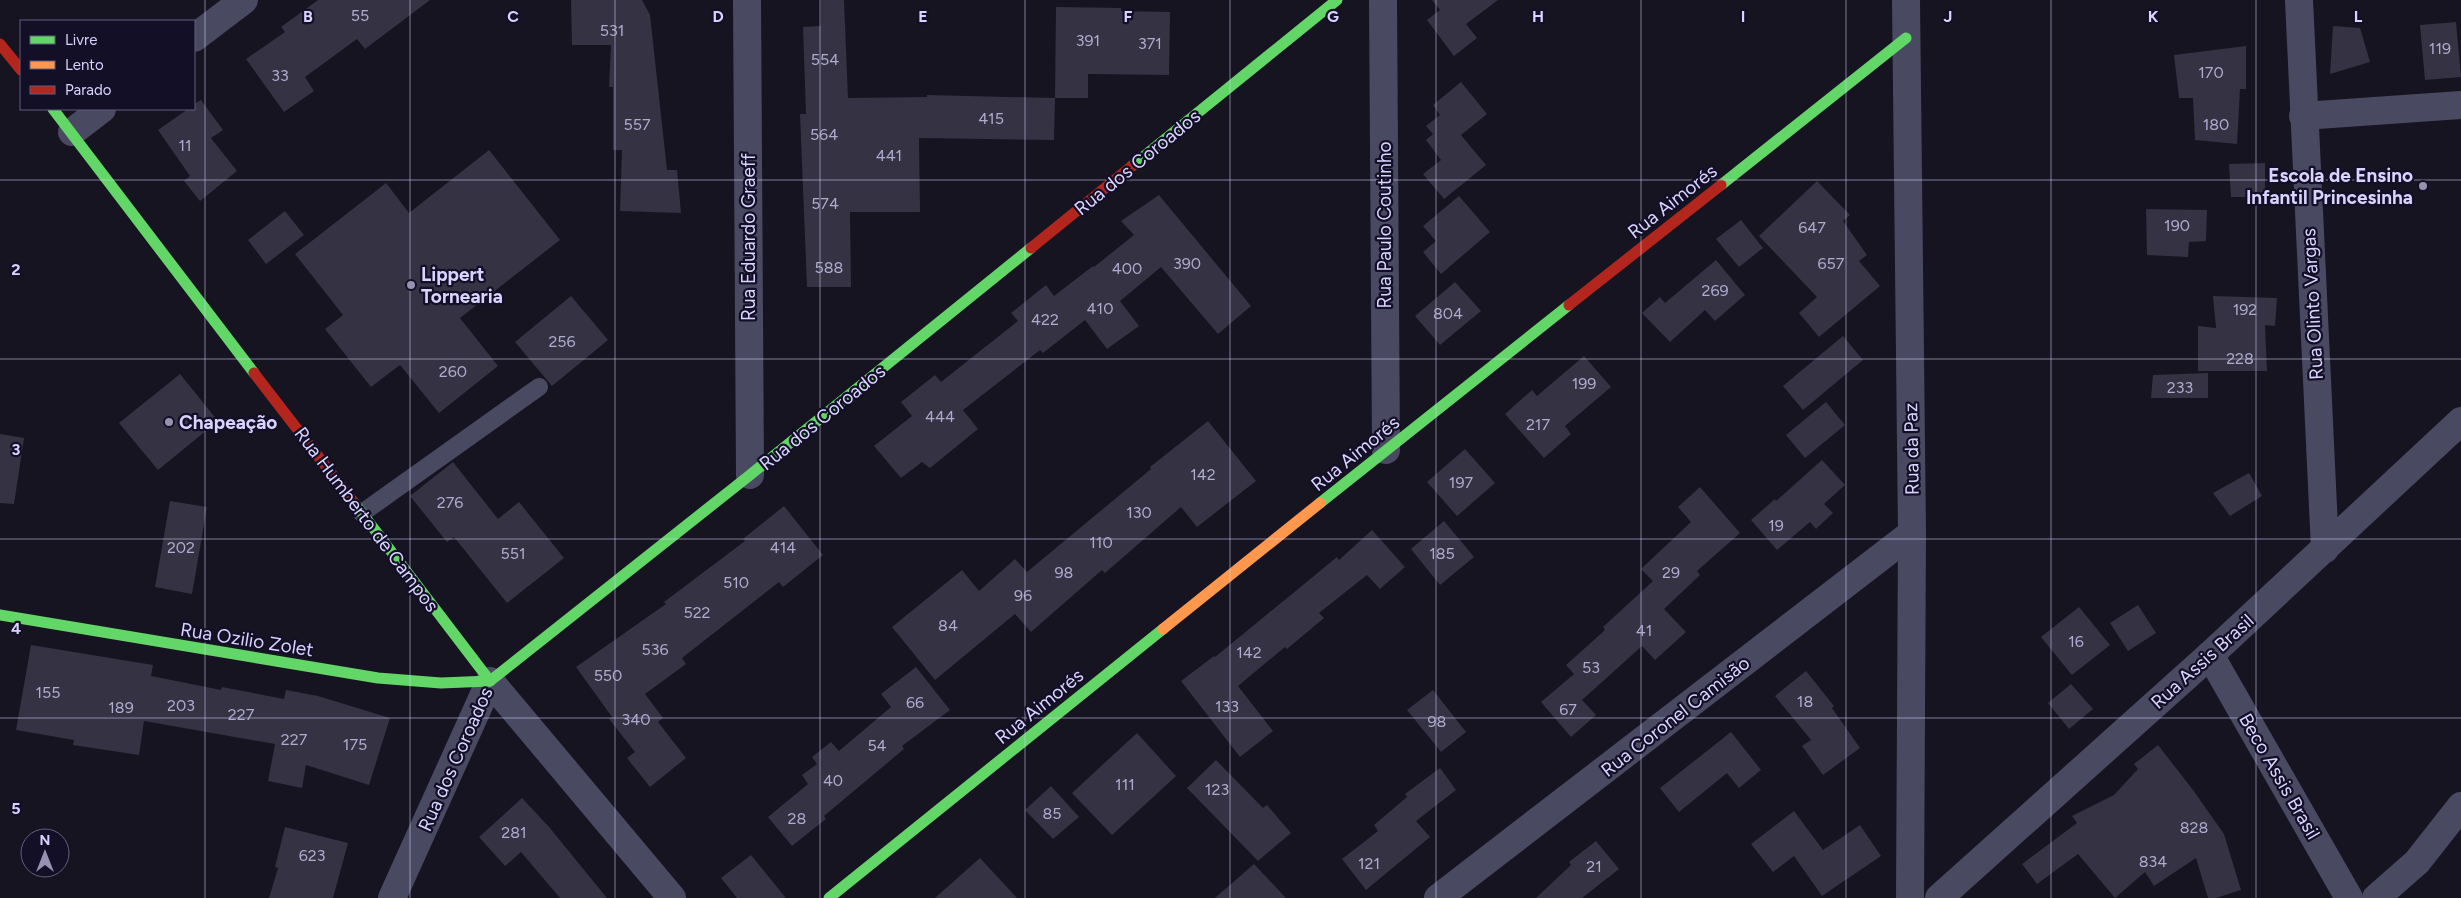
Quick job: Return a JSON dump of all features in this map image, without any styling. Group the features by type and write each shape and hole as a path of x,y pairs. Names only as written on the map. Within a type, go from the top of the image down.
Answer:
{"street":[{"path":"195,37 244,0"},
{"name":"Rua Eduardo Graeff","path":"747,0 750,475"},
{"name":"Rua dos Coroados","path":"392,898 490,681 750,475 1337,0"},
{"name":"Rua Paulo Coutinho","path":"1383,0 1386,450"},
{"name":"Rua da Paz","path":"1906,0 1912,533 1910,898"},
{"name":"Rua Olinto Vargas","path":"2299,0 2302,116 2324,549"},
{"name":"Rua Aimorés","path":"829,898 1386,450 1906,38"},
{"path":"0,44 20,69"},
{"path":"2302,116 2461,105"},
{"name":"Rua Humberto de Campos","path":"54,110 490,681 672,898"},
{"path":"72,132 101,110"},
{"name":"Rua Assis Brasil","path":"1939,898 2210,655 2461,420"},
{"name":"Rua Coronel Camisão","path":"1438,898 1912,533"},
{"name":"Rua Ozilio Zolet","path":"0,615 378,678 440,683 490,681"},
{"name":"Beco Assis Brasil","path":"2210,655 2349,898"},
{"path":"2376,898 2417,862 2461,806"}],"lane":[{"path":"362,513 539,387"}],"building":[{"path":"318,0 430,0 365,49 357,39 305,77 314,91 284,112 246,59 285,32 281,27"},
{"path":"571,0 642,0 650,15 667,170 677,170 681,213 620,211 622,150 613,150 613,87 609,87 611,45 572,45"},
{"path":"821,0 844,0 848,98 927,97 927,95 1055,98 1054,140 919,138 920,212 850,212 851,287 807,287 800,114 806,114 803,27 821,26"},
{"path":"1432,0 1498,0 1466,24 1477,38 1454,56 1427,20 1440,10"},
{"path":"1056,7 1121,8 1121,11 1170,12 1169,75 1088,74 1088,98 1055,98"},
{"path":"2456,22 2461,77 2425,80 2420,25"},
{"path":"2333,26 2360,28 2370,62 2330,74"},
{"path":"2246,46 2246,89 2240,89 2237,144 2195,140 2193,98 2179,98 2174,55"},
{"path":"1461,82 1487,114 1461,135 1486,165 1444,199 1423,174 1441,160 1426,140 1433,134 1426,126 1440,115 1433,105"},
{"path":"201,100 223,130 211,138 237,171 200,201 184,181 190,176 158,130 187,110 195,110 195,103"},
{"name":"Lippert Tornearia","path":"489,150 560,240 460,318 498,366 439,413 400,365 371,387 325,329 343,315 295,254 386,183 409,213"},
{"path":"2265,163 2265,197 2231,197 2229,164"},
{"path":"1817,181 1850,215 1843,221 1867,255 1859,261 1880,286 1819,337 1799,313 1817,297 1759,236"},
{"path":"1159,195 1251,306 1218,334 1161,267 1120,301 1139,326 1107,349 1085,320 1043,353 1040,350 963,410 978,429 930,468 922,462 901,478 874,446 912,416 901,402 935,375 941,382 1018,321 1011,313 1046,285 1054,296 1134,235 1121,221"},
{"path":"1459,196 1490,232 1441,274 1423,252 1436,241 1423,226"},
{"path":"2146,209 2207,210 2206,241 2189,242 2188,257 2147,255"},
{"path":"285,211 304,235 266,264 248,240"},
{"path":"1741,220 1763,248 1739,267 1716,239"},
{"path":"1716,260 1745,295 1715,321 1705,310 1670,342 1642,313 1660,297 1665,303"},
{"path":"1455,282 1481,311 1440,345 1415,316"},
{"path":"571,296 608,340 552,386 515,342"},
{"path":"2213,296 2277,298 2275,326 2265,325 2267,371 2198,371 2198,326 2216,328"},
{"path":"1843,336 1863,360 1803,410 1783,386"},
{"path":"1584,356 1611,387 1565,426 1571,434 1544,458 1505,414 1532,390 1537,396"},
{"path":"2208,373 2208,398 2151,398 2153,375"},
{"name":"Chapeação","path":"180,374 218,421 158,470 119,423"},
{"path":"1826,402 1845,425 1805,458 1786,435"},
{"path":"1208,421 1256,481 1197,527 1181,507 1105,573 1102,570 1031,632 1015,614 935,680 892,627 962,570 979,591 1015,559 1027,572 1151,469 1150,467"},
{"path":"0,434 24,438 14,504 0,503"},
{"path":"1465,449 1495,483 1457,516 1427,482"},
{"path":"1822,460 1845,485 1824,504 1833,513 1816,529 1810,522 1777,550 1751,520 1775,499 1776,501"},
{"path":"453,462 498,519 519,502 564,558 507,603 454,537 447,542 410,496"},
{"path":"2249,473 2262,496 2230,516 2213,493"},
{"path":"1700,487 1740,533 1697,571 1700,575 1664,609 1686,632 1655,660 1642,646 1582,700 1596,715 1571,737 1541,702 1574,674 1566,665 1605,630 1603,627 1653,581 1641,569 1691,522 1678,507"},
{"path":"170,501 207,507 192,594 155,587"},
{"path":"784,506 823,555 783,587 779,582 682,658 686,664 645,694 663,718 658,722 686,758 650,787 627,758 635,752 609,719 612,717 576,667 666,604 664,602 745,541 743,539"},
{"path":"1444,521 1474,557 1440,585 1411,549"},
{"path":"1372,530 1405,567 1380,589 1367,575 1319,613 1324,618 1238,686 1273,731 1240,757 1181,681 1215,657 1337,557 1339,560"},
{"path":"2138,605 2156,633 2128,651 2110,623"},
{"path":"2079,607 2110,645 2072,675 2041,637"},
{"path":"31,645 153,665 151,676 221,690 222,687 284,699 286,690 318,696 390,718 369,785 306,765 302,788 268,781 275,744 144,721 139,755 73,745 74,740 16,730"},
{"path":"916,667 950,710 902,746 904,749 824,816 826,819 792,846 768,817 808,784 802,775 817,764 812,757 831,742 839,751 891,707 881,694"},
{"path":"1806,671 1834,706 1832,708 1860,748 1823,775 1802,746 1811,740 1775,696"},
{"path":"2071,684 2093,709 2069,729 2048,703"},
{"path":"1433,690 1466,732 1441,752 1407,710"},
{"path":"1731,732 1761,770 1739,788 1727,773 1679,812 1660,788"},
{"path":"1137,733 1176,776 1112,835 1072,793"},
{"path":"2158,745 2224,834 2241,890 2216,898 2208,898 2196,858 2154,886 2145,872 2115,898 2078,854 2037,884 2022,864 2077,823 2072,816 2114,795 2138,769 2134,764"},
{"path":"1216,760 1263,808 1267,805 1291,833 1258,861 1187,788"},
{"path":"1440,768 1456,790 1416,821 1430,837 1366,890 1342,859 1378,831 1374,825 1407,797 1405,794"},
{"path":"1051,786 1079,817 1053,839 1025,810"},
{"path":"522,798 549,827 607,898 560,898 521,852 505,866 479,837"},
{"path":"1794,811 1823,850 1860,825 1881,856 1822,896 1794,856 1773,872 1751,844"},
{"path":"285,827 348,843 333,898 269,898 278,868 275,867"},
{"path":"1596,841 1619,869 1582,898 1536,898 1571,865 1569,862"},
{"path":"751,855 786,898 737,898 721,878"},
{"path":"980,858 1017,898 935,898"},
{"path":"1254,864 1286,898 1215,898"}],"traffic: fast":[{"path":"1132,166 1337,0"},
{"path":"1721,185 1906,38"},
{"path":"54,110 254,373"},
{"path":"490,681 750,475 1031,248"},
{"path":"1320,503 1569,305"},
{"path":"355,504 490,681"},
{"path":"0,615 378,678 441,683 490,681"},
{"path":"829,898 1163,629"}],"traffic: slow":[{"path":"1163,629 1320,503"}],"traffic: jam":[{"path":"0,44 20,69"},
{"path":"1031,248 1132,166"},
{"path":"1569,305 1721,185"},
{"path":"254,373 355,504"}],"place":[{"name":"Escola de Ensino Infantil Princesinha","path":"2423,186"},
{"name":"Lippert Tornearia","path":"411,285"},
{"name":"Chapeação","path":"169,422"}]}
